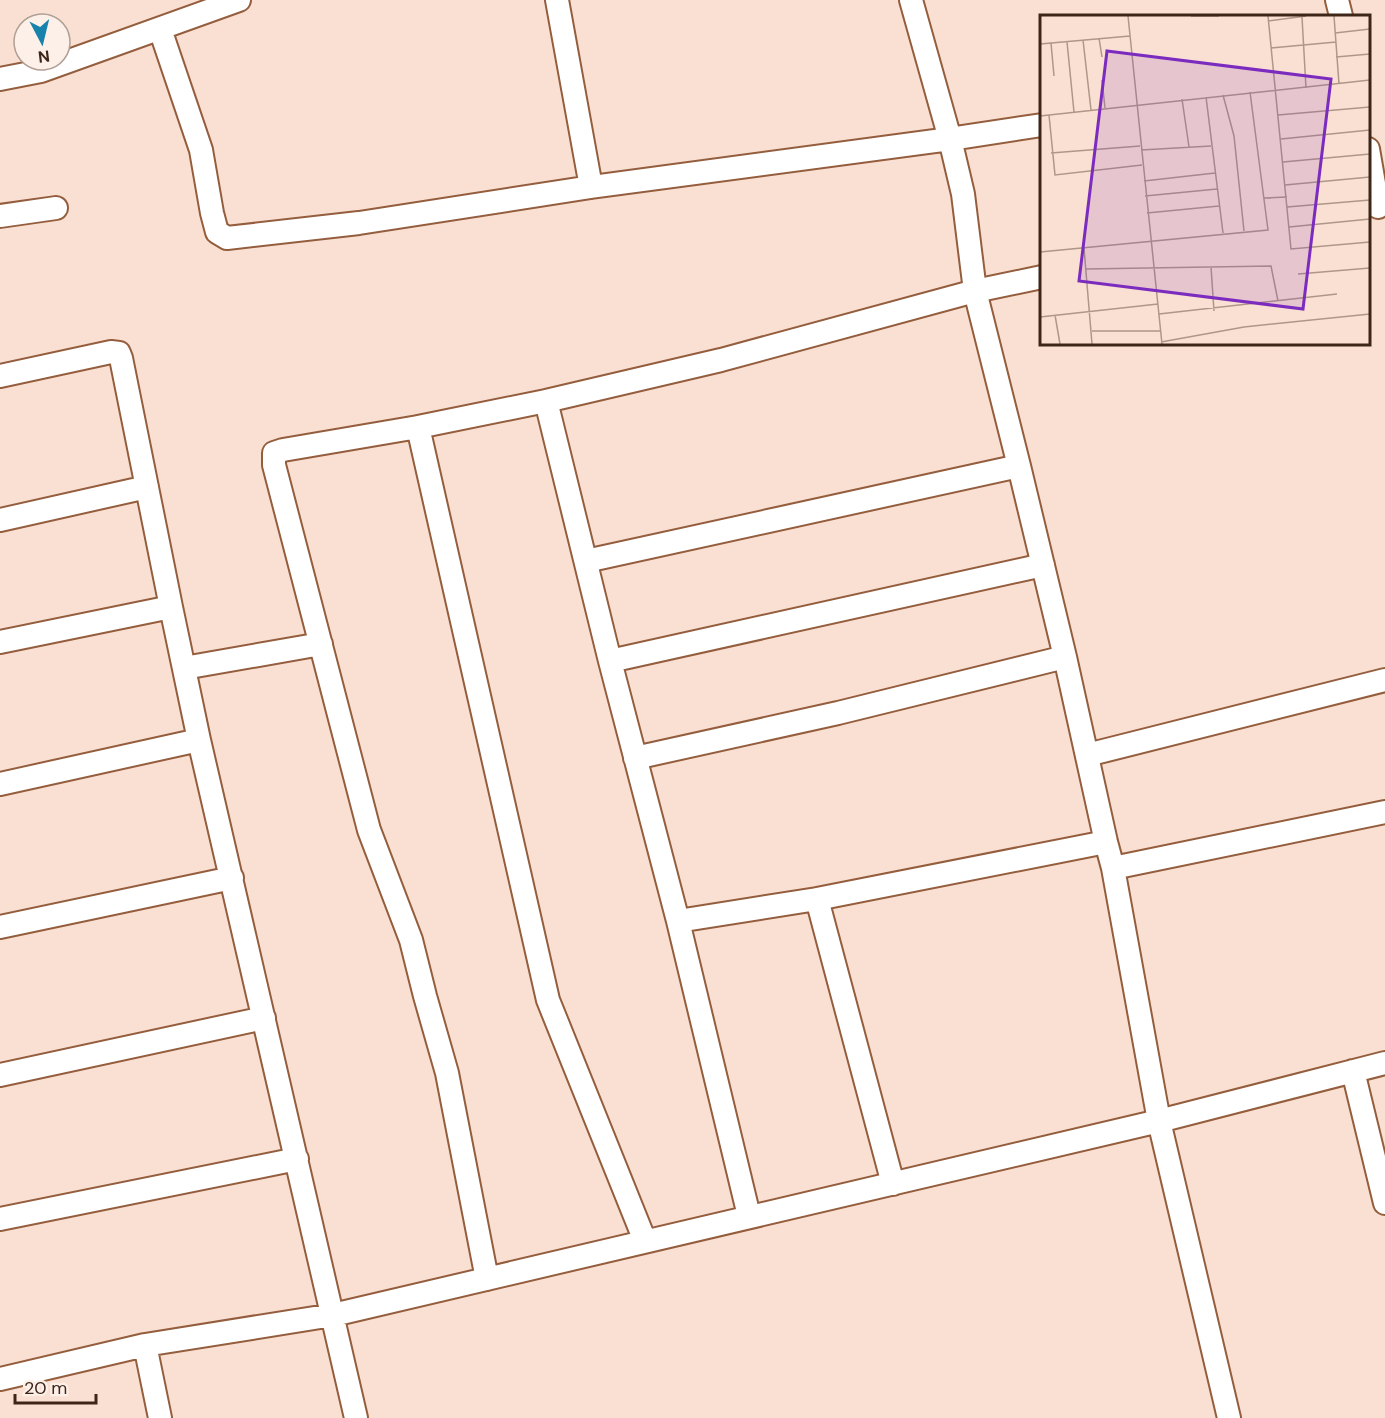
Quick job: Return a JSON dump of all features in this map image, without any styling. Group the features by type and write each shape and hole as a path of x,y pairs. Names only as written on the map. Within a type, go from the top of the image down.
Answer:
{"street":[{"path":"0,79 41,71 238,0"},
{"path":"557,0 591,187"},
{"path":"911,0 963,194 975,291 1043,565 1113,868 1159,1121 1229,1418"},
{"path":"1336,0 1341,15"},
{"path":"160,29 201,150 217,232 227,238 359,223 591,187 1040,125"},
{"path":"1370,162 1377,207"},
{"path":"0,216 56,208"},
{"path":"487,1279 447,1073 411,940 369,830 274,465 274,453 546,401 721,360 975,291 1040,277"},
{"path":"0,376 111,352 119,353 199,740 356,1418"},
{"path":"546,401 610,661 678,921 749,1216"},
{"path":"418,427 548,1000 645,1241"},
{"path":"586,561 1019,466"},
{"path":"0,520 147,487"},
{"path":"610,661 1043,565"},
{"path":"0,642 171,607"},
{"path":"184,668 321,644"},
{"path":"635,758 838,713 1065,657"},
{"path":"1087,755 1385,680"},
{"path":"0,784 199,740"},
{"path":"1113,868 1385,812"},
{"path":"678,921 817,898 1106,842"},
{"path":"0,927 232,878"},
{"path":"817,898 893,1184"},
{"path":"0,1075 264,1018"},
{"path":"0,1379 145,1345 333,1315 1159,1121 1385,1063"},
{"path":"1353,1071 1385,1203"},
{"path":"0,1219 297,1159"},
{"path":"145,1345 160,1418"}]}
